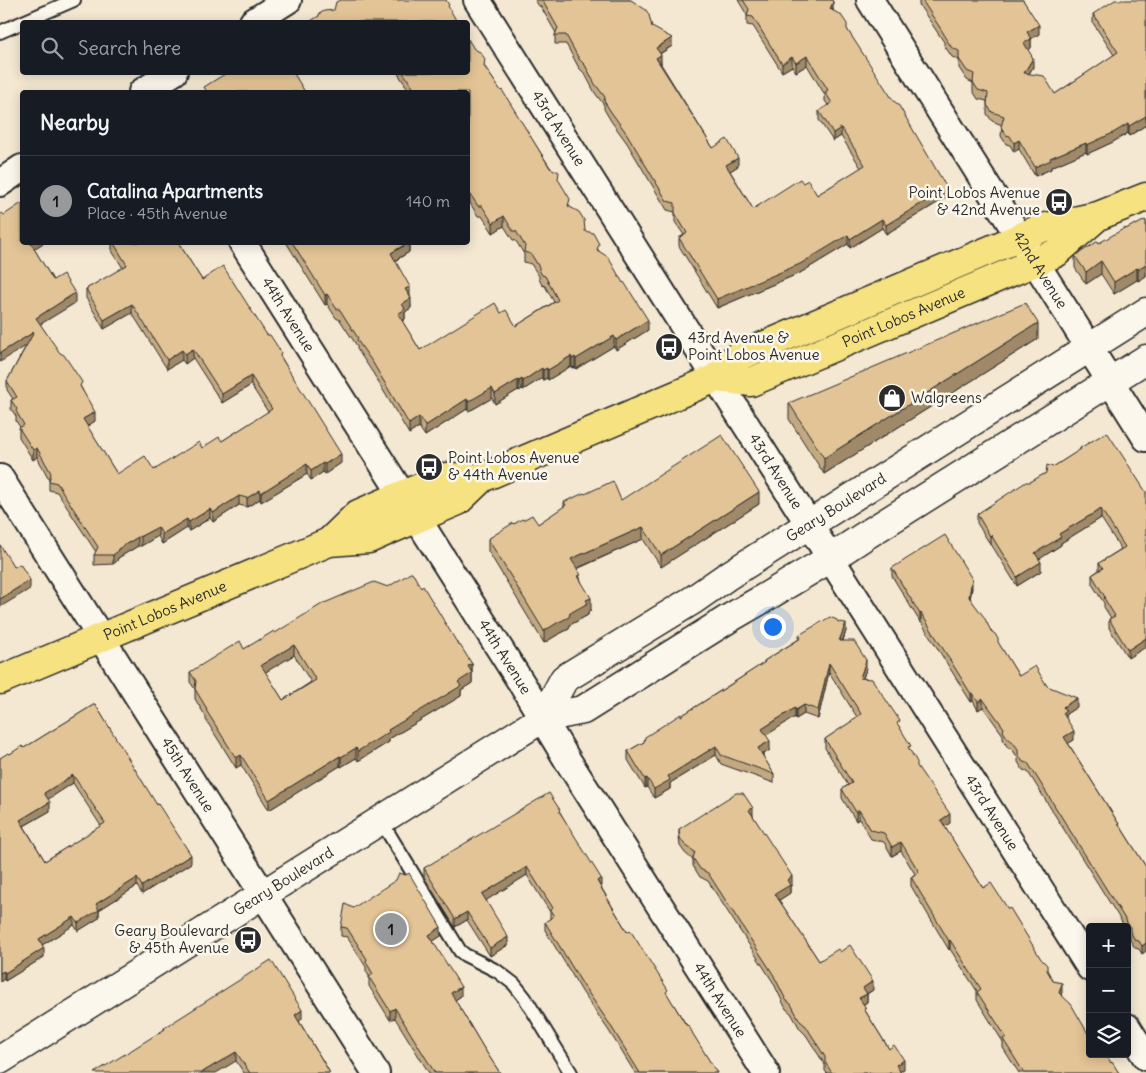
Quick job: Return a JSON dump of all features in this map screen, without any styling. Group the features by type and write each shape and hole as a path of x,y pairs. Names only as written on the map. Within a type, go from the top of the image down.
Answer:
{"main road":[{"path":"1019,237 1042,228 1098,216 1146,197"},
{"path":"1035,262 1056,253 1098,216"},
{"name":"Point Lobos Avenue","path":"0,680 329,542 369,539 417,519 458,501 482,478 716,378 735,358 1019,237"},
{"name":"Point Lobos Avenue","path":"716,378 751,382 1035,262"},
{"name":"Point Lobos Avenue","path":"329,542 358,514 402,495 446,477 482,478"}],"street":[{"path":"256,20 288,0"},
{"name":"43rd Avenue","path":"477,0 1086,962"},
{"name":"42nd Avenue","path":"870,0 1146,438"},
{"path":"148,90 170,75"},
{"path":"0,182 20,169"},
{"name":"44th Avenue","path":"244,245 766,1073"},
{"name":"Geary Boulevard","path":"542,718 564,679 693,600 809,524 1146,312"},
{"name":"Geary Boulevard","path":"0,1060 542,718 583,710 728,619 830,558 1146,359"},
{"name":"45th Avenue","path":"0,478 376,1073"},
{"path":"1131,1033 1146,1057"}],"lane":[{"path":"28,20 74,0"},
{"path":"0,32 20,23"},
{"path":"381,821 460,951 497,971 514,984 525,998 572,1073"}],"building":[{"path":"340,0 446,0 456,20 312,20 324,11 334,10 336,2"},
{"path":"542,0 631,0 646,10 652,27 672,38 656,48 661,55 656,58 713,148 727,139 738,158 726,165 753,209 800,179 803,183 808,180 817,195 865,165 841,128 833,133 819,111 832,103 825,92 828,90 807,56 796,63 792,57 782,64 753,17 747,16 749,9 743,0 832,0 830,9 841,15 847,24 847,29 891,97 898,104 947,188 886,225 882,219 850,239 848,235 800,264 717,299 679,238 687,233 675,213 675,203 667,201 627,134 604,101 605,97 595,84 585,65 579,59 566,35 555,35 558,28"},
{"path":"922,0 1023,0 1039,25 1027,32 1031,39 1024,43 1033,58 1024,73 1044,76 1055,94 1118,52 1093,14 1115,0 1146,0 1146,116 1129,126 1128,124 1087,145 1086,143 1050,158 1051,160 1035,167 1019,140 1014,143 1010,136 1006,135 1001,127 1004,116 992,112 987,105 988,93 978,90 973,82 974,74 967,71 959,59 959,51 952,48"},
{"path":"470,42 474,49 480,52 485,59 484,66 502,90 550,168 559,172 558,179 570,199 568,206 579,212 584,220 585,231 593,233 599,244 597,250 608,257 648,320 616,340 614,336 576,359 575,357 572,359 571,356 548,370 547,368 543,370 542,368 523,381 522,379 518,380 495,394 492,388 473,399 468,401 467,399 425,426 419,417 409,424 340,310 336,308 327,294 325,295 294,245 404,245 391,253 410,287 405,289 411,298 402,304 405,309 398,314 420,350 495,303 501,313 506,310 516,326 558,300 531,254 524,252 525,246 504,216 493,223 482,206 478,206 470,194 470,90 415,90 405,75 470,75"},
{"path":"223,75 295,75 304,90 206,90 204,87"},
{"path":"20,204 20,245 32,245 53,280 63,274 75,293 36,318 82,382 80,386 95,412 83,419 117,474 145,456 154,470 199,442 202,448 219,437 222,441 272,409 251,376 222,394 193,349 185,354 182,350 167,360 132,304 104,320 86,289 127,265 115,245 180,245 202,280 223,266 267,335 270,335 281,352 280,356 341,454 311,471 307,464 261,493 260,490 247,498 239,496 213,513 210,509 189,522 187,519 162,534 158,527 118,549 113,555 94,555 98,547 57,483 49,481 51,473 37,448 33,450 19,428 24,425 11,400 17,397 7,381 34,332 0,353 0,214 4,215"},
{"path":"1145,220 1146,264 1114,282 1101,261 1086,272 1075,256 1098,241 1099,243 1125,228"},
{"name":"Walgreens","path":"1025,303 1038,323 824,458 789,403"},
{"path":"1107,432 1146,492 1146,638 1128,650 1109,619 1115,616 1092,575 1103,568 1099,563 1125,547 1101,509 1059,534 1061,537 1035,553 1041,562 1017,577 977,514 1026,482 1030,482 1046,473 1047,465 1053,467"},
{"path":"722,435 759,492 661,555 643,527 571,559 581,575 578,576 591,598 586,600 588,603 570,613 569,617 544,631 488,539 513,523 532,515 538,524 566,505 564,502 613,481 621,500"},
{"path":"945,535 972,579 969,597 984,617 991,631 995,634 1019,676 1035,666 1047,686 1077,698 1063,707 1066,711 1063,713 1074,731 1064,737 1146,867 1146,943 1142,946 1139,941 1135,940 1131,933 1131,923 1128,923 1028,763 1023,762 1018,754 1018,749 1008,739 1003,731 1004,728 983,699 978,702 973,693 971,694 892,568"},
{"path":"0,545 14,567 20,564 30,580 0,599"},
{"path":"412,572 421,588 423,586 472,664 468,666 472,673 458,682 461,686 388,730 389,732 358,751 356,748 340,756 269,800 241,755 236,758 206,710 195,689 196,681 190,672 240,641 244,649 274,631 275,633 322,604 374,582 388,587","holes":["294,645 316,680 283,700 261,665"]},
{"path":"830,617 838,622 846,623 839,641 854,641 866,660 860,678 872,679 900,721 897,723 911,746 908,747 917,762 917,766 950,814 941,820 983,888 991,883 1008,909 1010,908 1041,959 1047,965 1047,970 1053,981 1062,983 1059,993 1071,1004 1086,1030 1086,1058 1108,1058 1119,1073 1024,1073 1003,1039 1006,1037 977,992 981,989 949,941 911,877 919,872 901,842 892,847 884,833 871,830 859,810 856,812 842,789 852,783 825,739 861,714 829,663 818,710 804,705 796,710 795,708 762,729 770,741 758,748 774,774 721,755 716,746 668,776 670,780 654,789 647,778 645,779 628,751 644,742 645,737 733,683 801,638 799,635"},
{"path":"95,704 157,805 191,855 142,886 137,878 96,904 99,910 78,923 74,917 39,939 44,948 5,973 4,971 0,973 0,758 22,746 24,748","holes":["73,775 105,823 45,861 20,820 50,802 44,793"]},
{"path":"549,793 601,878 597,881 627,932 630,930 668,990 666,992 686,1025 689,1026 717,1073 640,1073 545,922 554,916 550,910 553,908 527,867 482,894 508,937 490,948 467,912 455,919 424,868"},
{"path":"736,793 743,793 753,808 749,810 792,876 787,880 790,885 775,894 819,961 838,949 840,952 850,945 873,981 863,988 867,994 859,998 889,1049 894,1045 904,1060 896,1065 901,1073 832,1073 825,1062 825,1057 806,1026 800,1021 791,1004 786,1000 773,974 708,873 700,869 693,858 695,852 685,845 680,838 679,829"},
{"path":"399,873 406,875 409,873 441,927 429,935 461,987 451,993 500,1073 435,1073 395,1008 390,1011 369,977 373,974 366,962 367,959 347,928 341,927 345,904 353,908 396,880"},
{"path":"271,960 302,1010 295,1015 330,1073 250,1073 236,1052 201,1073 94,1073 165,1029"}],"place":[{"name":"Point Lobos Avenue & 42nd Avenue","path":"1059,202"},
{"name":"43rd Avenue & Point Lobos Avenue","path":"669,347"},
{"name":"Walgreens","path":"892,398"},
{"name":"Point Lobos Avenue & 44th Avenue","path":"429,467"},
{"name":"Catalina Apartments","path":"391,929"},
{"name":"Geary Boulevard & 45th Avenue","path":"248,940"}]}
